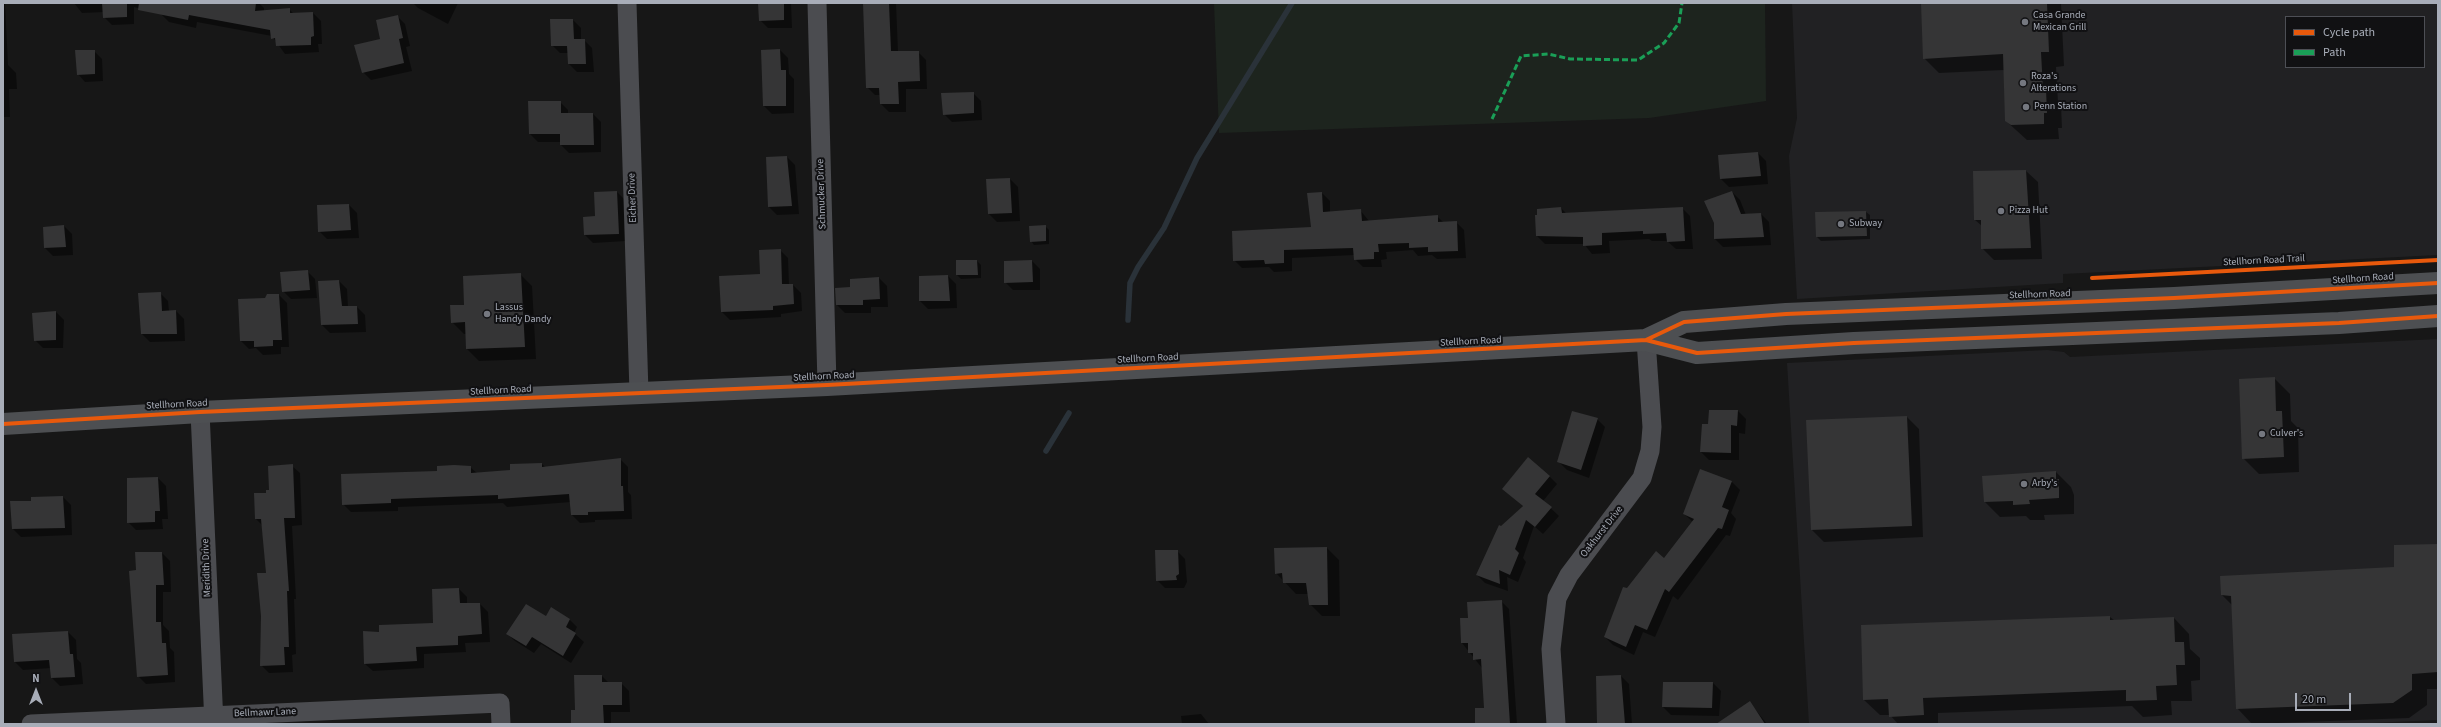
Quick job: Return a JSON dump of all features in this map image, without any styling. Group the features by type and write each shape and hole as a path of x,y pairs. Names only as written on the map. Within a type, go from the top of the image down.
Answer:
{"main road":[{"name":"Stellhorn Road","path":"1646,340 1684,322 1786,314 2174,298 2438,283"},
{"name":"Stellhorn Road","path":"3,424 200,412 827,385 1646,340 1696,353 1870,343 2339,323 2438,316"}],"street":[{"name":"Eicher Drive","path":"627,3 639,393"},
{"name":"Schmucker Drive","path":"817,3 827,385"},
{"name":"Oakhurst Drive","path":"1556,724 1551,649 1557,598 1569,575 1638,484 1650,451 1652,427 1646,340"},
{"name":"Meridith Drive","path":"200,412 214,719"},
{"name":"Bellmawr Lane","path":"31,724 214,719 500,703 501,724"}],"shaded area":[{"path":"1214,3 1765,3 1766,101 1649,118 1219,133"},
{"path":"1792,3 2438,3 2438,255 2063,274 2063,283 1797,299 1789,156 1797,118"},
{"path":"2438,339 2438,720 2348,724 1809,724 1787,363 2047,350 2064,352 2070,357"}],"building":[{"path":"102,3 127,3 127,17 103,18"},
{"path":"139,3 256,3 255,11 290,8 290,13 313,12 314,36 311,37 311,45 276,46 275,38 271,39 270,30 189,15 188,20 138,10"},
{"path":"758,3 784,3 784,20 759,21"},
{"path":"863,3 889,3 891,51 919,51 920,81 898,82 899,104 880,104 879,88 866,88"},
{"path":"1921,3 2047,3 2049,52 2041,52 2043,89 2046,89 2047,113 2044,113 2044,124 2011,125 2005,121 2003,54 1923,59"},
{"path":"398,15 403,38 399,39 404,63 362,73 354,45 380,39 376,20"},
{"path":"550,19 573,19 574,39 585,39 586,64 568,64 567,46 551,46"},
{"path":"780,49 781,70 786,70 786,106 763,106 761,50"},
{"path":"75,50 95,50 95,74 77,75"},
{"path":"974,92 974,113 943,115 941,93"},
{"path":"528,101 561,101 561,113 593,113 594,145 560,145 560,134 529,134"},
{"path":"1758,152 1761,176 1720,179 1718,155"},
{"path":"787,156 792,206 768,207 766,157"},
{"name":"Pizza Hut","path":"2026,170 2031,248 1981,249 1981,220 1974,220 1973,171"},
{"path":"1010,178 1012,213 988,214 986,179"},
{"path":"617,191 619,234 584,235 583,217 595,216 594,192"},
{"path":"1732,191 1741,214 1761,213 1764,237 1714,239 1714,223 1704,201"},
{"path":"1322,192 1323,212 1361,209 1362,221 1438,215 1438,222 1457,221 1458,251 1428,252 1428,247 1409,248 1409,243 1378,244 1379,252 1374,252 1374,259 1354,260 1353,248 1284,250 1284,263 1265,264 1264,260 1233,261 1232,231 1311,227 1307,193"},
{"path":"349,204 351,230 318,232 317,205"},
{"path":"1561,207 1562,213 1683,207 1685,241 1667,242 1666,233 1643,234 1643,231 1602,233 1602,245 1583,246 1583,237 1536,236 1535,215 1537,215 1537,209"},
{"name":"Subway","path":"1866,211 1867,236 1816,237 1815,212"},
{"path":"64,225 66,247 44,248 43,227"},
{"path":"1046,225 1046,241 1030,242 1029,226"},
{"path":"781,249 782,284 793,284 794,304 773,306 773,310 721,312 719,276 760,274 759,250"},
{"path":"956,260 977,260 978,275 956,275"},
{"path":"1032,260 1033,282 1004,283 1004,261"},
{"path":"308,270 310,290 282,292 280,272"},
{"name":"Lassus Handy Dandy","path":"521,273 525,347 466,349 465,322 451,323 450,305 464,305 463,276"},
{"path":"948,275 950,301 919,301 919,276"},
{"path":"879,277 880,299 863,300 863,305 836,305 835,288 850,287 850,279"},
{"path":"339,280 342,306 357,306 358,324 321,325 318,281"},
{"path":"161,292 162,311 176,310 177,334 141,334 138,293"},
{"path":"267,294 279,294 282,340 273,340 273,346 254,347 254,341 240,341 238,299 265,298"},
{"path":"56,311 56,340 34,341 32,313"},
{"name":"Culver's","path":"2275,377 2276,411 2282,411 2284,457 2242,459 2239,379"},
{"path":"1709,410 1738,410 1737,426 1731,425 1731,453 1700,452 1702,424 1708,424"},
{"path":"1572,411 1598,418 1581,470 1557,462"},
{"path":"1907,416 1912,526 1811,530 1806,420"},
{"path":"1528,457 1550,476 1535,494 1552,507 1535,527 1526,520 1515,549 1519,553 1510,575 1499,570 1500,584 1476,575 1499,525 1501,526 1523,506 1502,489"},
{"path":"621,458 621,486 623,486 624,511 588,512 588,515 571,515 569,494 498,499 498,495 391,499 391,503 342,505 341,474 437,471 437,466 454,465 471,466 471,473 510,470 510,464 542,463 542,467"},
{"path":"293,464 295,518 284,518 289,591 287,591 289,647 284,647 285,665 260,666 261,616 257,573 266,573 261,519 255,519 254,493 266,493 266,490 269,490 268,466"},
{"path":"1700,469 1732,481 1722,507 1729,510 1722,529 1718,528 1669,592 1665,589 1647,630 1635,625 1626,647 1604,637 1623,587 1627,588 1656,551 1664,558 1694,519 1683,514"},
{"name":"Arby's","path":"2056,471 2056,479 2059,479 2059,498 2029,500 2030,504 2013,505 2013,501 1984,502 1982,476"},
{"path":"158,477 160,511 155,511 155,522 127,523 127,478"},
{"path":"63,496 65,528 12,529 10,501 31,501 31,497"},
{"path":"2438,544 2438,672 2412,674 2412,690 2393,703 2236,709 2231,596 2221,595 2220,576 2394,567 2394,545"},
{"path":"1327,547 1328,605 1309,605 1306,583 1283,583 1282,573 1275,574 1274,548"},
{"path":"1155,550 1178,550 1179,574 1176,576 1177,580 1156,581"},
{"path":"135,552 162,552 164,585 156,585 156,622 161,622 162,643 166,643 168,675 137,677 129,571 136,570"},
{"path":"459,588 460,603 480,603 482,634 458,636 458,645 416,647 417,661 364,664 363,631 379,632 379,625 433,623 432,589"},
{"path":"1502,600 1510,724 1475,724 1475,708 1484,708 1481,659 1473,660 1473,653 1468,653 1468,643 1461,643 1460,618 1468,618 1467,602"},
{"path":"526,604 546,616 551,607 570,619 566,627 576,633 563,656 532,637 526,646 506,634"},
{"path":"2110,616 2110,620 2174,617 2175,642 2184,642 2185,665 2176,665 2177,685 2156,686 2157,700 2126,701 2126,690 1923,698 1924,715 1889,717 1888,699 1863,700 1861,625"},
{"path":"68,631 70,654 73,654 75,677 51,678 49,660 14,662 12,634"},
{"path":"574,675 602,675 602,682 622,682 622,705 603,705 604,724 571,724 571,710 575,710"},
{"path":"1621,675 1625,724 1597,724 1596,676"},
{"path":"1663,682 1713,682 1712,708 1662,707"},
{"path":"1750,701 1765,724 1716,724"}],"waterway":[{"path":"1128,320 1130,283 1138,267 1164,228 1197,158 1292,3"},
{"path":"1046,451 1069,413"}],"marked path":[{"path":"1492,119 1521,56 1548,54 1570,59 1638,60 1664,43 1679,23 1682,3"}],"cycle path":[{"name":"Stellhorn Road Trail","path":"2092,278 2438,260"},
{"path":"1646,340 1684,322 1786,314 2174,298 2438,283"},
{"path":"3,424 200,412 827,385 1646,340 1697,353 1854,343 2339,323 2438,316"}],"place":[{"name":"Casa Grande Mexican Grill","path":"2025,22"},
{"name":"Roza's Alterations","path":"2023,83"},
{"name":"Penn Station","path":"2026,107"},
{"name":"Pizza Hut","path":"2001,211"},
{"name":"Subway","path":"1841,224"},
{"name":"Lassus Handy Dandy","path":"487,314"},
{"name":"Culver's","path":"2262,434"},
{"name":"Arby's","path":"2024,484"}]}
